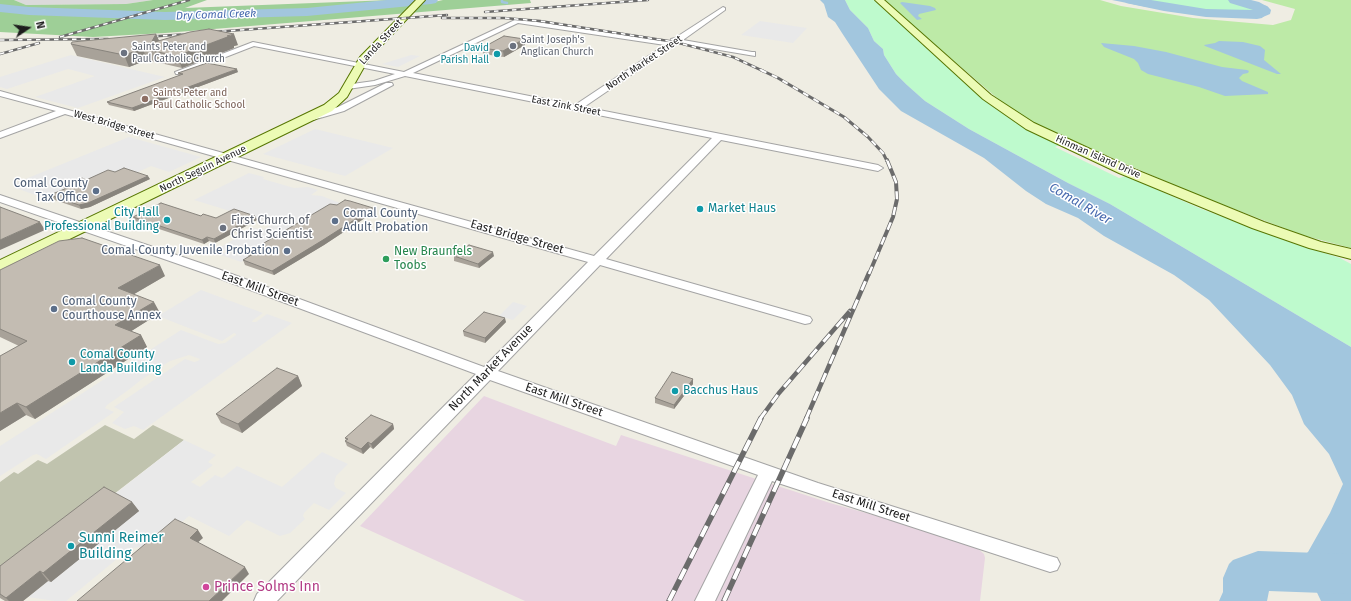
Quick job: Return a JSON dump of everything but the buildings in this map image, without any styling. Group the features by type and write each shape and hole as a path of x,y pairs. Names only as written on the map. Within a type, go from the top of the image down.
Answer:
{"main road":[{"name":"Landa Street","path":"310,118 333,104 343,95 359,66 375,47 421,0"},
{"name":"Hinman Island Drive","path":"879,0 987,97 1030,126 1124,170 1258,226 1315,245 1351,254"},
{"name":"North Seguin Avenue","path":"0,266 310,118"}],"street":[{"name":"North Market Street","path":"577,108 723,9"},
{"name":"North Seguin Avenue","path":"348,87 375,83 406,74 517,21 675,42"},
{"path":"603,29 752,54"},
{"name":"East Zink Street","path":"179,72 253,44 878,168"},
{"name":"North Seguin Avenue","path":"310,118 341,109 396,82 406,74"},
{"name":"West Bridge Street","path":"0,93 229,157"},
{"path":"0,135 65,111"},
{"name":"North Market Avenue","path":"264,601 719,136"},
{"name":"East Bridge Street","path":"229,157 598,260 805,320"},
{"name":"East Mill Street","path":"0,198 261,289 487,373 816,489 1050,564"},
{"path":"705,601 768,472"}],"shaded area":[{"path":"14,0 153,0 126,4 26,5"},
{"path":"760,21 807,28 793,43 741,35"},
{"path":"71,55 165,77 78,108 35,97 95,76 68,69 7,89 0,87 0,77"},
{"path":"411,55 420,56 398,67 382,64"},
{"path":"315,129 393,148 345,176 263,154"},
{"path":"129,137 201,157 169,172 151,166 136,173 122,169 110,174 107,173 46,199 16,188 20,186 13,184"},
{"path":"249,173 264,177 263,179 294,188 308,187 318,190 311,195 322,196 340,203 241,262 221,255 226,251 219,248 254,228 263,230 273,224 194,200"},
{"path":"201,290 263,313 252,322 256,322 267,314 292,323 143,430 134,426 125,429 112,423 124,412 114,407 185,359 194,362 200,359 189,355 170,361 107,405 105,408 114,412 46,459 37,454 33,455 0,476 0,446 181,330 218,344 225,343 236,335 234,333 222,341 158,316"},
{"path":"513,302 527,306 513,320 499,316"},
{"path":"484,396 616,446 621,435 830,503 913,526 976,547 984,554 985,558 980,601 525,601 360,526"},
{"path":"105,425 134,439 153,425 184,440 0,582 0,482 14,472 18,474 38,460 47,464"},
{"path":"184,440 216,455 208,462 213,465 191,482 200,487 215,475 222,478 237,466 282,487 322,452 348,464 336,476 334,484 336,488 346,493 329,510 314,503 304,513 303,516 305,519 290,533 280,536 247,520 229,536 189,516 156,544 129,549 66,601 28,597 48,581 111,497"}],"green space":[{"path":"0,0 14,0 26,5 126,4 153,0 207,0 185,8 391,0 433,0 434,2 443,0 530,0 531,3 165,33 93,37 0,32"},
{"path":"845,0 874,0 990,105 1014,121 1060,145 1055,147 1119,178 1126,176 1199,208 1287,241 1340,258 1351,264 1351,347 1110,204 969,129 925,101 896,74 884,55 883,49 874,41 868,28 850,10"},
{"path":"883,0 1100,0 1121,6 1193,18 1273,25 1291,20 1295,9 1262,0 1351,0 1351,248 1302,235 1190,192 1042,127 1011,110"},
{"path":"1136,0 1233,0 1255,5 1260,12 1251,14 1212,13 1192,11"}],"water":[{"path":"820,0 845,0 850,10 868,28 874,41 883,49 884,55 896,74 925,101 969,129 1110,204 1351,347 1351,601 1321,601 1311,580 1293,566 1308,552 1330,513 1343,484 1329,454 1304,424 1292,395 1270,365 1209,300 1174,275 1104,236 1078,218 1046,204 1026,191 984,158 901,111 879,89 835,22 828,17 824,4"},
{"path":"1112,0 1136,0 1189,10 1228,15 1256,13 1255,9 1249,5 1230,0 1246,0 1267,6 1271,10 1270,14 1263,17 1223,16 1147,7"},
{"path":"900,3 930,6 936,10 919,14 918,16 922,19 917,20"},
{"path":"1219,41 1243,42 1260,46 1265,50 1264,60 1281,74 1277,74 1204,45"},
{"path":"1101,43 1134,46 1166,52 1222,67 1247,70 1249,71 1248,73 1243,74 1239,78 1242,81 1268,92 1268,94 1225,96 1199,87 1148,74 1141,70 1138,63 1134,59 1104,47"}],"waterway":[{"name":"Dry Comal Creek","path":"0,8 29,11 165,16 307,12 431,0"},
{"path":"502,0 502,2 507,3"},
{"name":"Comal River","path":"1131,0 1164,7 1206,13 1257,15 1263,10 1254,5 1235,0"},
{"path":"1242,601 1245,598 1246,593 1245,578 1249,574 1258,571 1351,574"}],"railway":[{"path":"60,37 189,0"},
{"path":"485,12 648,0"},
{"path":"213,32 447,15"},
{"path":"442,18 504,18 540,21 675,42 733,57 763,71"},
{"path":"145,37 189,34"},
{"path":"0,40 108,39"},
{"path":"0,54 39,43"},
{"path":"761,70 778,78 844,117 868,137 883,153 887,161"},
{"path":"869,274 893,217 897,199 896,182 887,160"},
{"path":"806,419 869,273"},
{"path":"760,419 779,393 850,311"},
{"path":"669,601 761,418"},
{"path":"724,601 807,418"}],"place":[{"name":"Saint Joseph's Anglican Church","path":"513,46"},
{"name":"Saints Peter and Paul Catholic Church","path":"124,53"},
{"name":"David Parish Hall","path":"497,54"},
{"name":"Saints Peter and Paul Catholic School","path":"145,99"},
{"name":"Comal County Tax Office","path":"96,191"},
{"name":"Market Haus","path":"700,209"},
{"name":"City Hall Professional Building","path":"167,220"},
{"name":"Comal County Adult Probation","path":"335,221"},
{"name":"First Church of Christ Scientist","path":"223,228"},
{"name":"Comal County Juvenile Probation","path":"287,251"},
{"name":"New Braunfels Toobs","path":"386,259"},
{"name":"Comal County Courthouse Annex","path":"54,309"},
{"name":"Comal County Landa Building","path":"72,362"},
{"name":"Bacchus Haus","path":"675,391"},
{"name":"Sunni Reimer Building","path":"71,546"},
{"name":"Prince Solms Inn","path":"206,587"}]}
